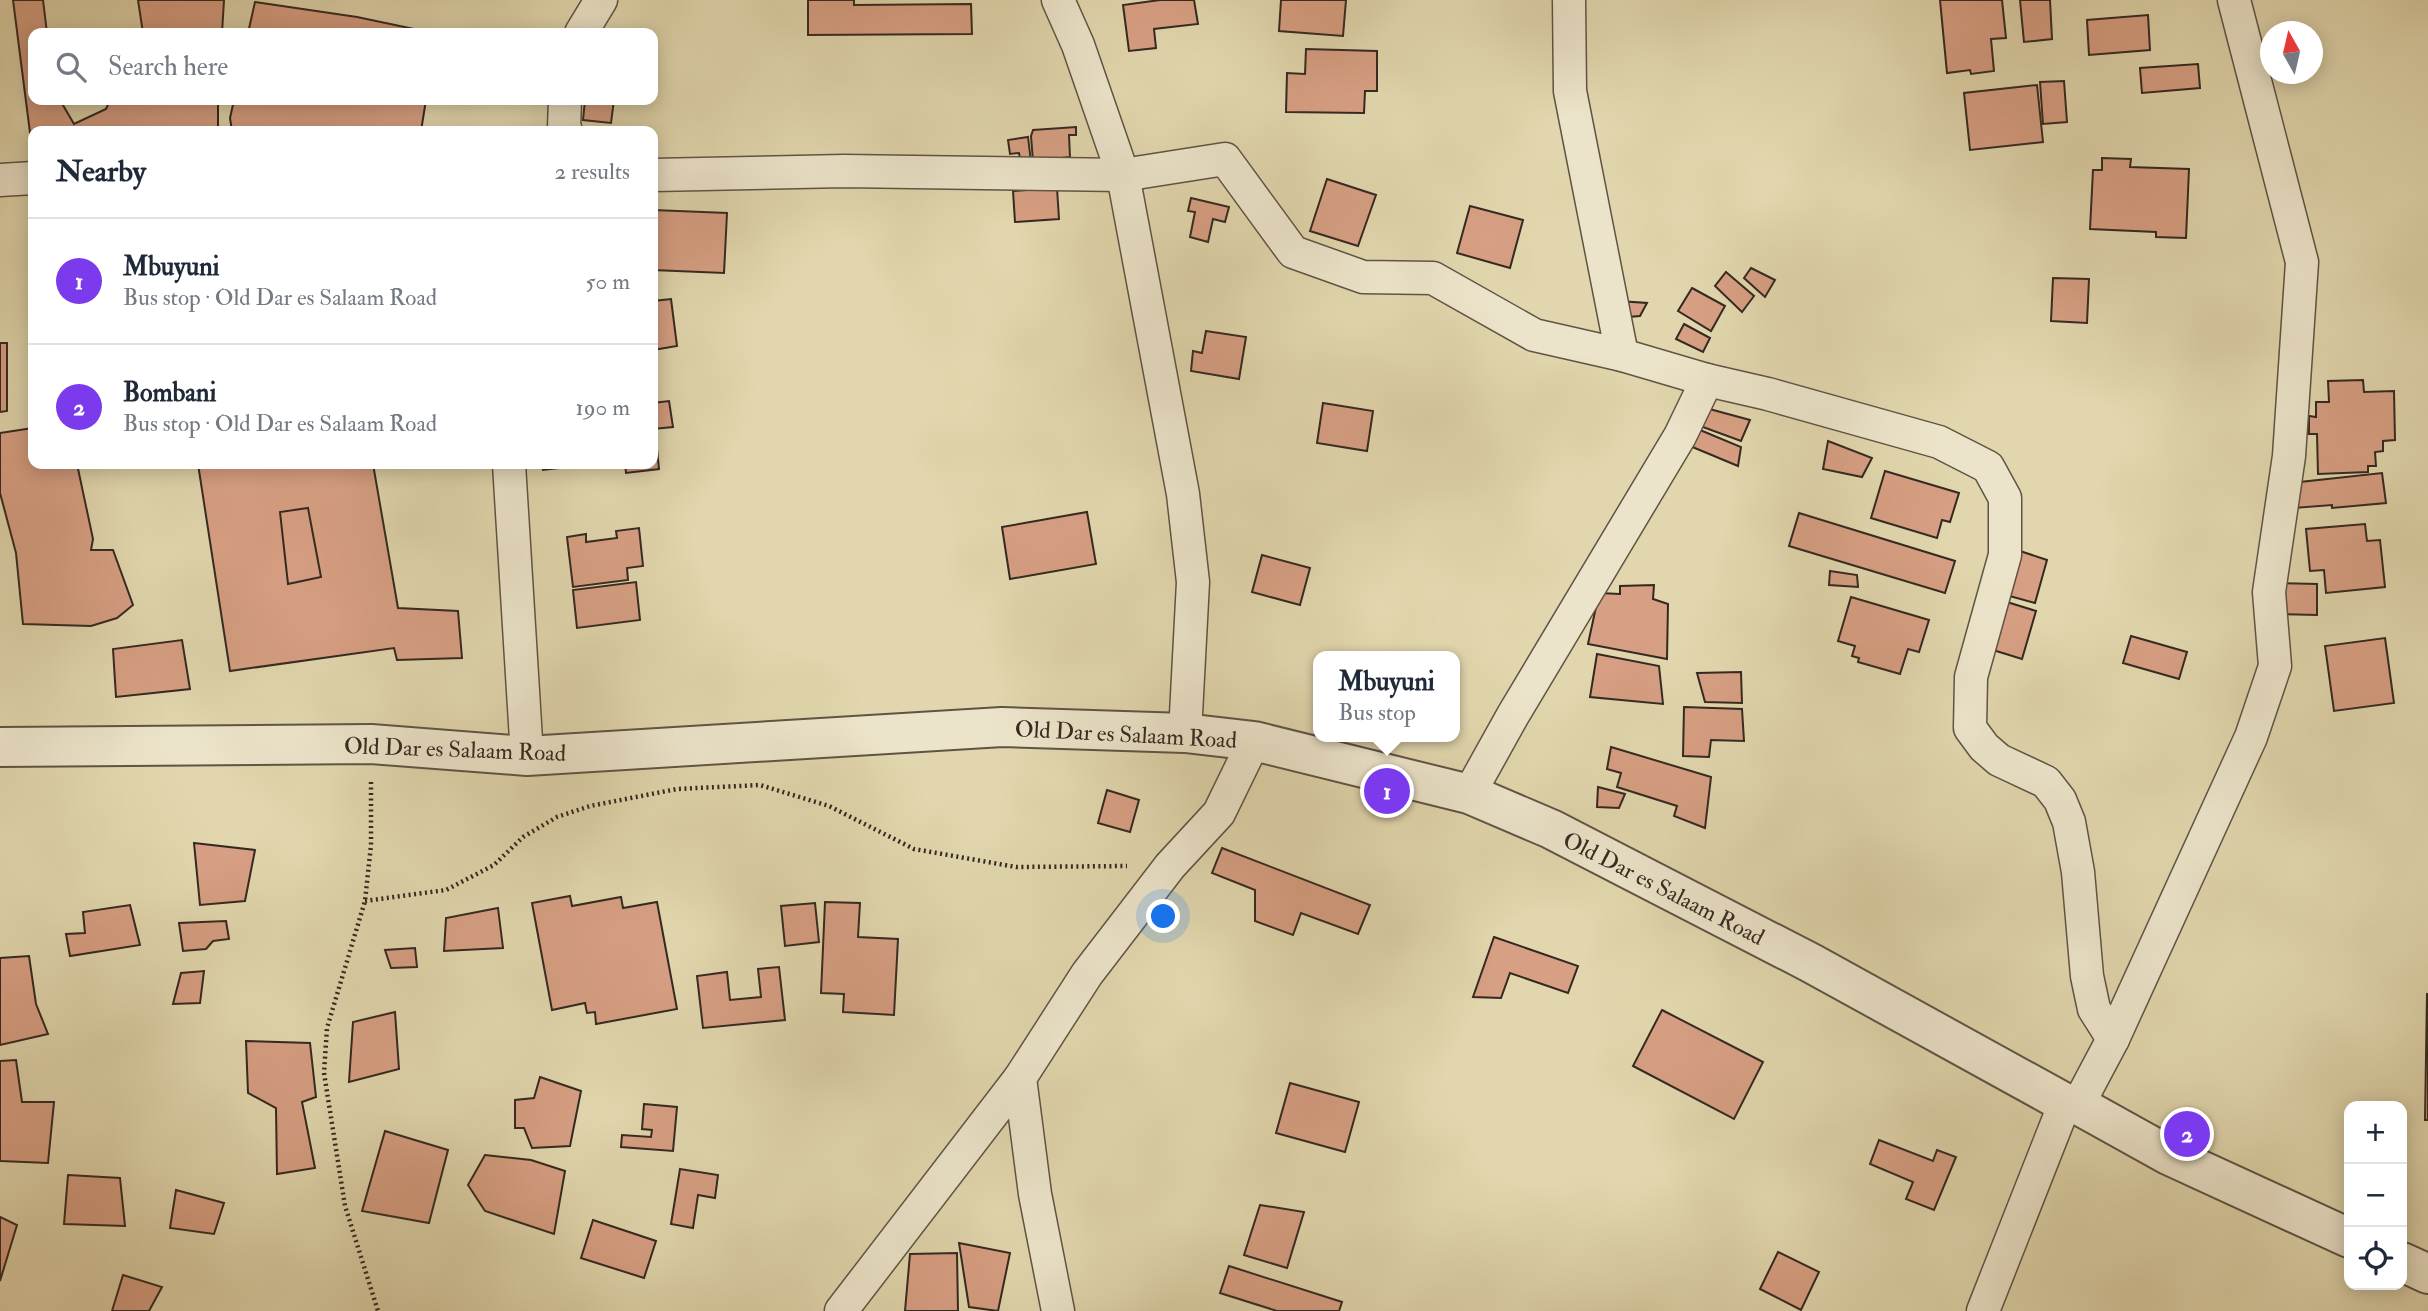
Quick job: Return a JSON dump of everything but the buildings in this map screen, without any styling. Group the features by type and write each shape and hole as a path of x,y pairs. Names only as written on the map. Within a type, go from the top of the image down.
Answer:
{"street":[{"path":"584,28 601,0"},
{"path":"1058,0 1078,45 1123,175 1183,494 1192,582 1185,733"},
{"path":"1569,0 1570,92 1622,355"},
{"path":"1983,1311 2071,1104 2113,1039 2251,737 2275,666 2269,592 2289,456 2302,262 2234,0"},
{"path":"564,126 565,105"},
{"path":"658,175 844,171 1123,175 1225,159 1293,252 1363,277 1433,278 1534,335 1622,355 1939,442 1988,467 2006,498 2005,555 1971,677 1970,727 1984,747 1999,760 2046,782 2060,800 2069,822 2076,860 2087,976 2094,1009 2113,1039"},
{"path":"0,180 28,178"},
{"path":"1469,794 1513,715 1681,436 1707,380"},
{"path":"509,469 527,756"},
{"name":"Old Dar es Salaam Road","path":"0,747 371,744 527,756 1002,727 1185,733 1254,741 1469,794 1551,829 1811,963 2168,1155 2344,1236"},
{"path":"841,1311 1020,1078 1087,974 1170,866 1219,813 1254,741"},
{"path":"1020,1078 1035,1194 1058,1311"},
{"path":"2407,1264 2428,1274"}],"path":[{"path":"371,744 371,845 365,901 327,1028 324,1073 345,1206 378,1311"},
{"path":"365,901 446,890 494,865 523,837 557,817 590,806 677,789 760,785 829,806 914,849 1016,867 1170,866"}],"place":[{"name":"Mbuyuni","path":"1387,791"},
{"name":"Bombani","path":"2187,1134"}]}
